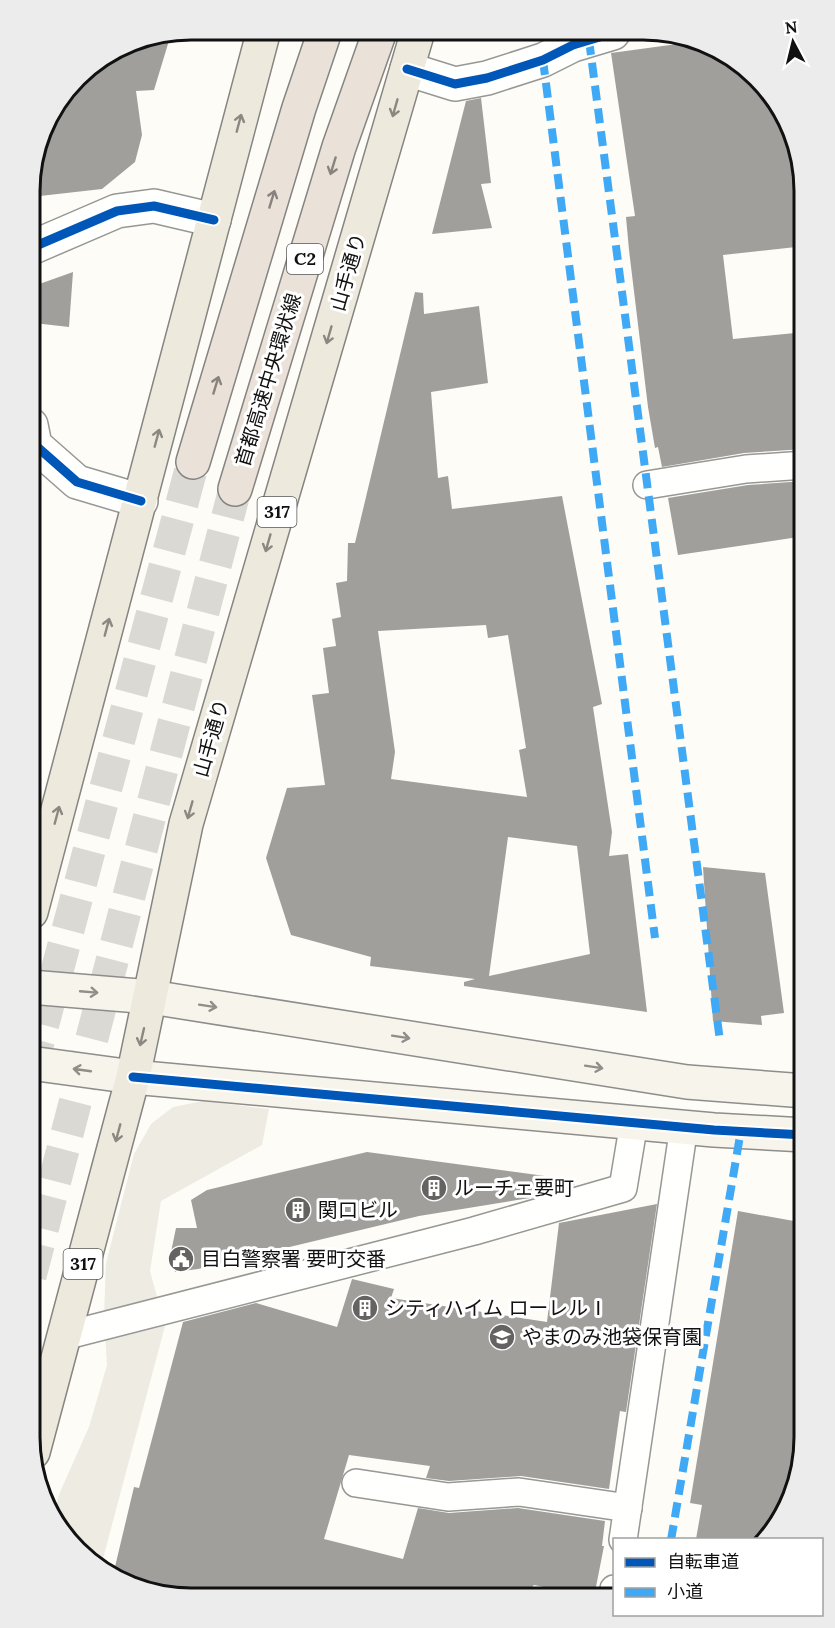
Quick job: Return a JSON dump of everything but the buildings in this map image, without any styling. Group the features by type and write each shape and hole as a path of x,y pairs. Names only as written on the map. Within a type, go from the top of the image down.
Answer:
{"highway":[{"name":"C2","path":"193,462 299,108 322,40"},
{"name":"首都高速中央環状線","path":"235,489 339,147 377,40"}],"main road":[{"path":"41,875 261,40"},
{"name":"山手通り","path":"41,1422 133,1077 186,824 415,40"}],"street":[{"path":"407,69 455,84 487,78 543,60 573,45 590,40"},
{"path":"41,244 117,211 154,206 214,220"},
{"path":"41,450 77,482 141,501"},
{"path":"41,988 151,997 687,1082 794,1089"},
{"path":"41,1064 133,1077 794,1134"}],"lane":[{"path":"647,485 746,469 794,466"},
{"path":"64,1336 474,1231 623,1188 634,1122"},
{"path":"622,1538 684,1126"},
{"path":"356,1483 448,1497 519,1492 628,1508"}],"shaded area":[{"path":"203,1101 269,1109 262,1145 161,1201 150,1271 165,1326 103,1558 78,1536 56,1504 89,1427 107,1365 104,1317 106,1263 134,1154 151,1124 173,1107"}],"tunnel":[{"path":"41,1031 193,462"},
{"path":"41,1234 235,489"}],"marked path":[{"path":"589,40 720,1041"},
{"path":"543,60 655,938"},
{"path":"671,1538 741,1130"}],"cycle path":[{"path":"407,69 455,84 487,78 543,60 573,45 590,40"},
{"path":"41,244 117,211 154,206 214,220"},
{"path":"41,450 77,482 141,501"},
{"path":"133,1077 714,1130 794,1134"}],"place":[{"name":"ルーチェ要町","path":"434,1188"},
{"name":"関口ビル","path":"298,1210"},
{"name":"目白警察署 要町交番","path":"181,1259"},
{"name":"シティハイム ローレルⅠ","path":"365,1308"},
{"name":"やまのみ池袋保育園","path":"502,1337"}]}
